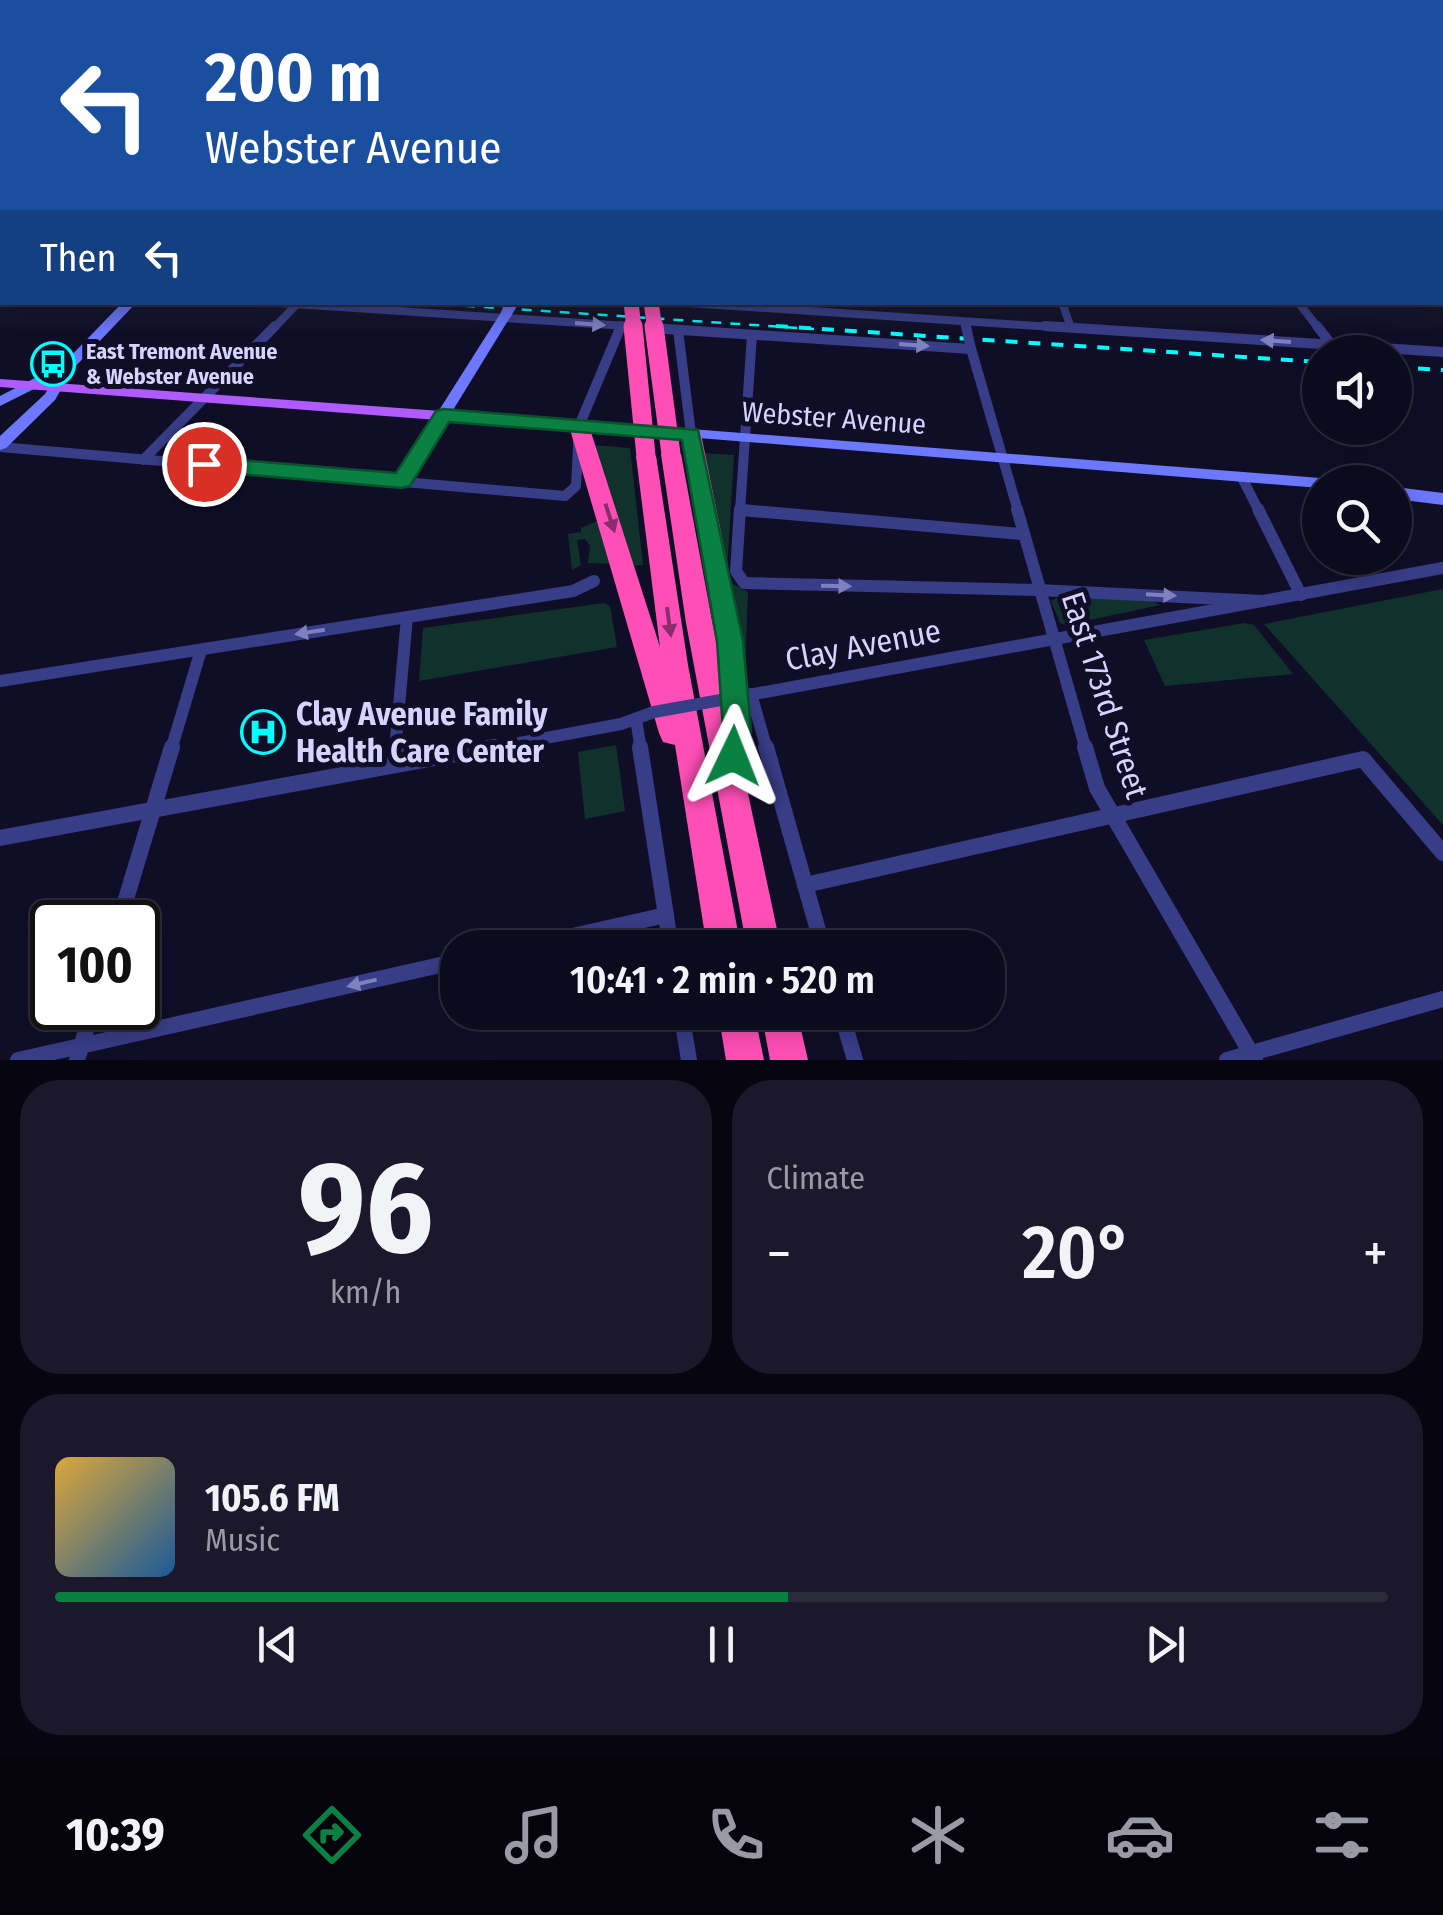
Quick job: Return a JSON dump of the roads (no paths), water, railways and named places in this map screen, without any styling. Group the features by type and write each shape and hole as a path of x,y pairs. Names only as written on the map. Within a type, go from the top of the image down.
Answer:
{"highway":[{"path":"632,305 659,455 760,930"},
{"path":"651,305 659,455 704,840 721,930"},
{"path":"580,426 704,840"},
{"path":"691,434 730,641 737,730 729,782"},
{"path":"739,1030 745,1060"},
{"path":"782,1030 789,1060"}],"main road":[{"path":"0,402 38,386 68,366 128,305"},
{"path":"443,415 507,311"},
{"path":"0,446 57,386 68,366"},
{"name":"Webster Avenue","path":"0,383 1000,458 1184,474 1194,479 1302,482"},
{"path":"1412,485 1443,487"},
{"path":"1412,495 1443,499"}],"street":[{"path":"143,460 295,305"},
{"path":"326,305 507,311 621,326 970,347"},
{"path":"761,305 819,307 965,323 1302,342"},
{"path":"1063,305 1071,328"},
{"path":"1300,305 1323,335"},
{"name":"East 173rd Street","path":"965,323 1092,775 1112,816 1253,1056"},
{"path":"0,446 561,496 572,493 576,486 580,426 621,326"},
{"path":"678,330 691,434"},
{"path":"752,334 736,570 740,580 753,584 1038,590 1262,602"},
{"path":"1412,350 1443,352"},
{"path":"402,480 443,415"},
{"path":"1242,478 1300,594"},
{"path":"740,510 1022,534"},
{"name":"Clay Avenue","path":"0,838 636,719 654,712 1443,568"},
{"path":"0,681 578,590 594,581"},
{"path":"394,765 407,617"},
{"path":"126,900 201,650"},
{"path":"747,695 818,930"},
{"path":"636,719 668,930"},
{"path":"805,885 1362,760 1443,853"},
{"path":"597,930 666,914"},
{"path":"18,1060 80,1053 440,966"},
{"path":"1226,1060 1253,1056 1443,999"},
{"path":"684,1030 689,1060"},
{"path":"846,1030 855,1060"}],"railway":[{"path":"453,305 814,329"},
{"path":"776,326 1302,361"},
{"path":"1412,368 1443,370"}],"place":[{"name":"East Tremont Avenue & Webster Avenue","path":"53,364"},
{"name":"Clay Avenue Family Health Care Center","path":"263,732"}]}
